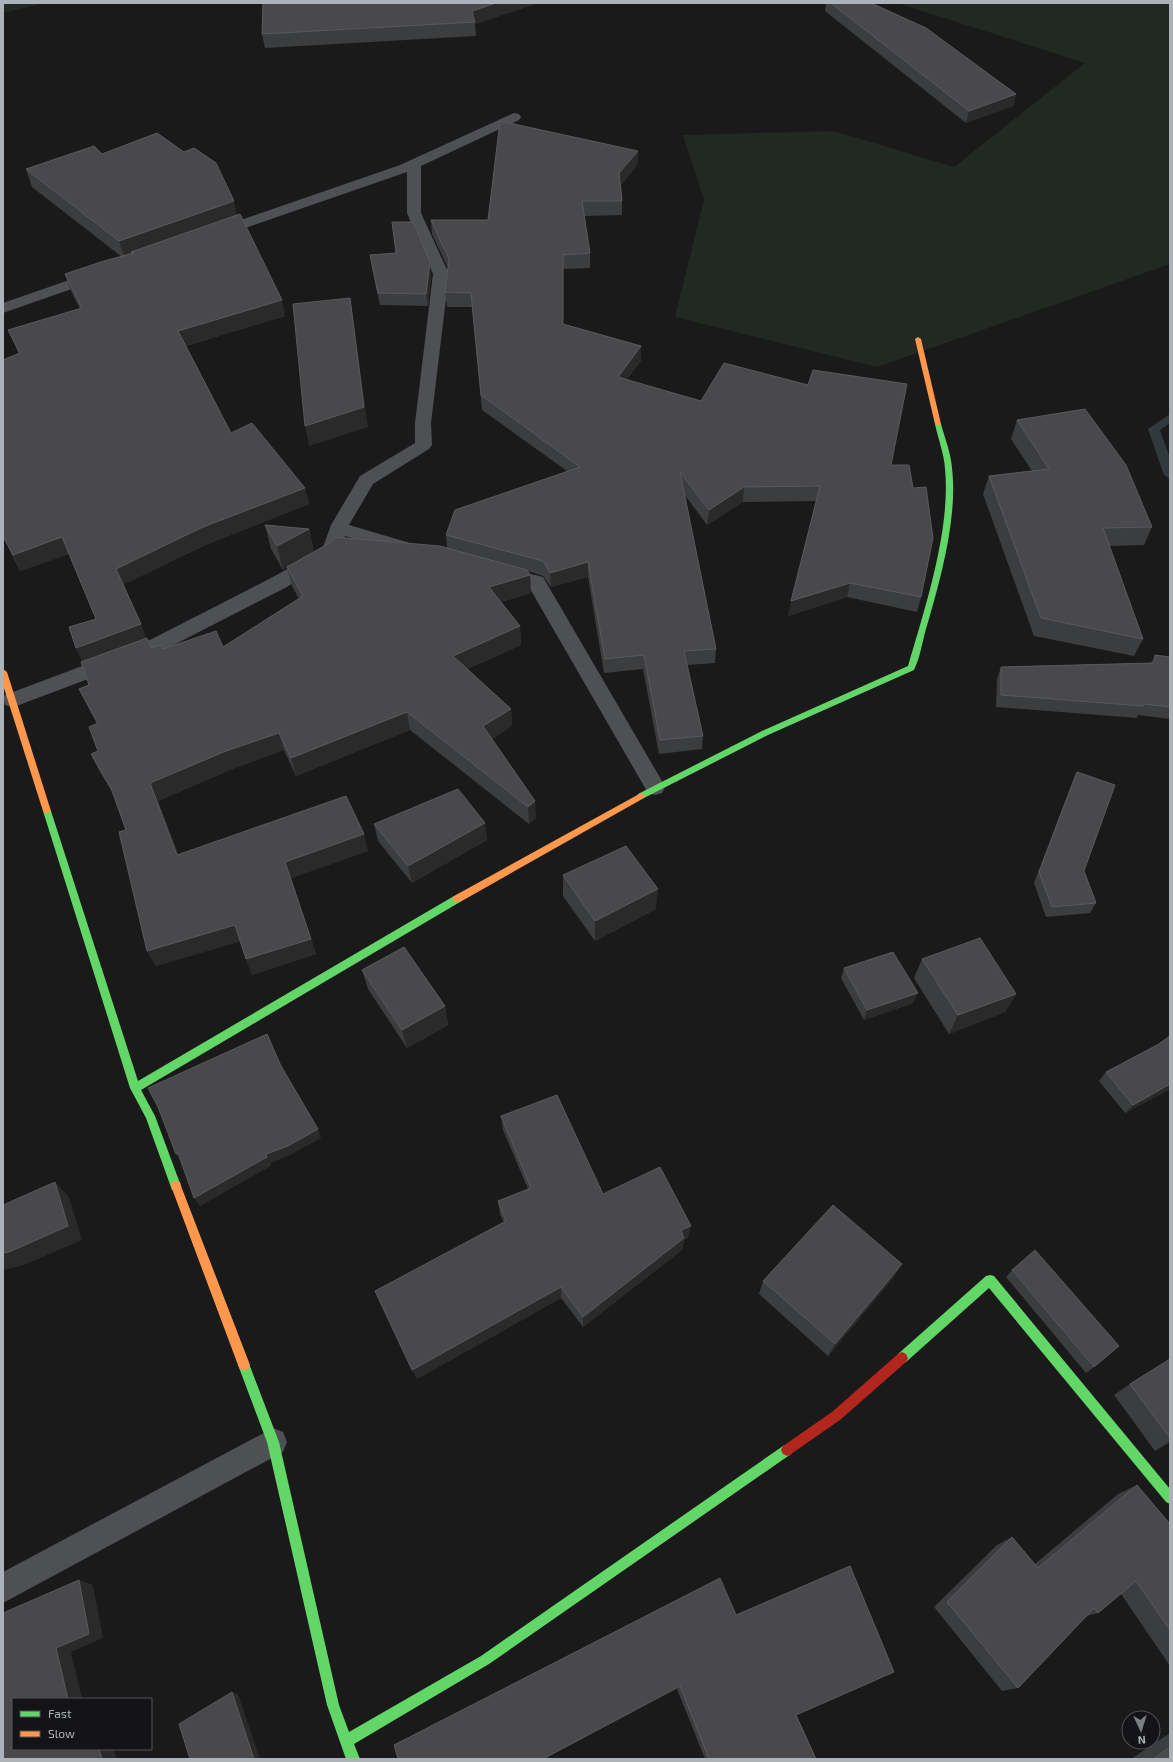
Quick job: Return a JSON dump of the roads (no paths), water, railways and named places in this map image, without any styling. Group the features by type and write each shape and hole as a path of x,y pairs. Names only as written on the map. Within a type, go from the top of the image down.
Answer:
{"street":[{"path":"204,238 414,164 514,117"},
{"path":"12,700 153,647 278,583 330,554 339,528 366,480 423,446 423,423 441,274 414,213 414,164"},
{"path":"3,308 114,269"},
{"path":"135,1088 443,907 655,787 846,694 911,668 929,606 947,519 950,473 918,339"},
{"path":"339,528 431,555"},
{"path":"484,569 536,582 655,787"},
{"path":"3,672 135,1088 150,1116 272,1442 333,1705 352,1759"},
{"path":"346,1741 485,1660 836,1416 990,1280 1170,1498"},
{"path":"3,1588 272,1442"}],"waterway":[{"path":"1170,418 1154,429 1170,475"}]}
